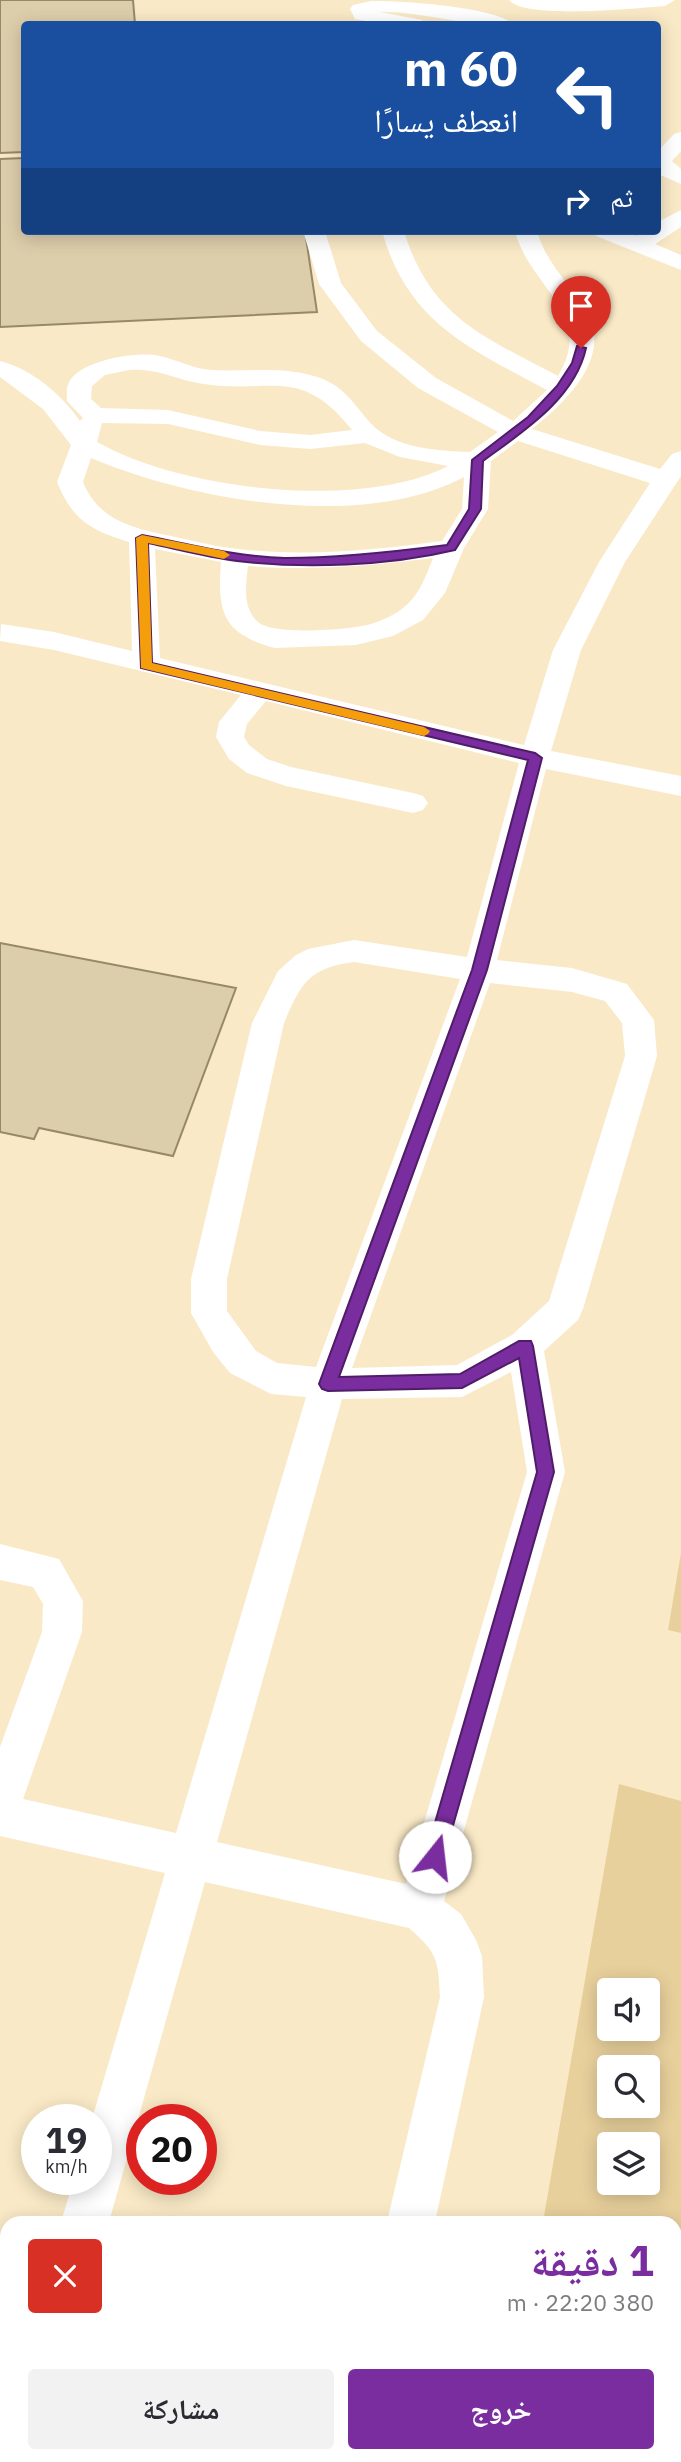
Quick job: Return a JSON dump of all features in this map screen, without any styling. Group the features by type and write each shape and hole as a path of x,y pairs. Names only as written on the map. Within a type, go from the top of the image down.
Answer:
{"lane":[{"path":"519,0 555,6 662,0"},
{"path":"389,21 362,15 360,9 365,3 390,1 464,13 492,21"},
{"path":"583,3 596,21"},
{"path":"681,138 661,160 662,167 681,178"},
{"path":"87,2216 328,1384 479,970 535,758 568,650 612,562 673,469 514,432 427,383 369,336 330,284 315,235"},
{"path":"394,235 397,250 415,290 452,326 561,388"},
{"path":"0,369 18,376 41,394 67,419 84,445 140,469 196,485 247,496 314,499 386,493 437,481 478,460 532,419 561,388 578,363 584,334 571,306 534,259 527,235"},
{"path":"614,235 681,263"},
{"path":"638,245 656,235"},
{"path":"369,435 310,442 260,438 168,417 94,415 79,401 80,384 97,370 125,363 155,363 206,377 292,378 318,383 354,414 369,435 398,450 429,457 478,460"},
{"path":"168,417 194,404 201,394 206,377"},
{"path":"94,415 71,482 79,504 108,527 142,538 235,557 284,561 364,559 451,548"},
{"path":"235,557 232,594 238,615 250,630 275,639 356,636 383,630 413,614 432,593 451,548 475,509 478,460"},
{"path":"142,538 146,665"},
{"path":"1,605 0,633 54,641 535,758 681,786"},
{"path":"259,692 233,722 230,737 239,752 257,766 286,776 413,803"},
{"path":"354,951 479,970 572,980 616,992 638,1020 641,1056 565,1309 525,1346 462,1381 328,1384 271,1378 243,1362 226,1341 209,1313 209,1279 268,1024 285,984 297,969 323,954 354,951"},
{"path":"420,1909 546,1472 525,1346"},
{"path":"0,1562 45,1572 63,1601 62,1632 0,1805"},
{"path":"0,1815 420,1909 444,1930 460,1956 461,1997 412,2216"}],"shaded area":[{"path":"681,1553 681,1633 668,1630"},
{"path":"619,1784 681,1801 681,2216 544,2216"}],"building":[{"path":"0,0 133,0 135,21 21,21 21,152 0,153"},
{"path":"21,158 21,235 306,235 317,312 0,327 0,159"},
{"path":"0,943 236,988 173,1156 39,1128 34,1139 0,1132"}],"slow traffic":[{"path":"224,555 142,538 146,665 424,731"}],"route":[{"path":"435,1857 546,1472 525,1346 462,1381 328,1384 479,970 535,758 146,665 142,538 235,557 284,561 364,559 451,548 475,509 478,460 532,419 561,388 578,363 581,348"}]}
